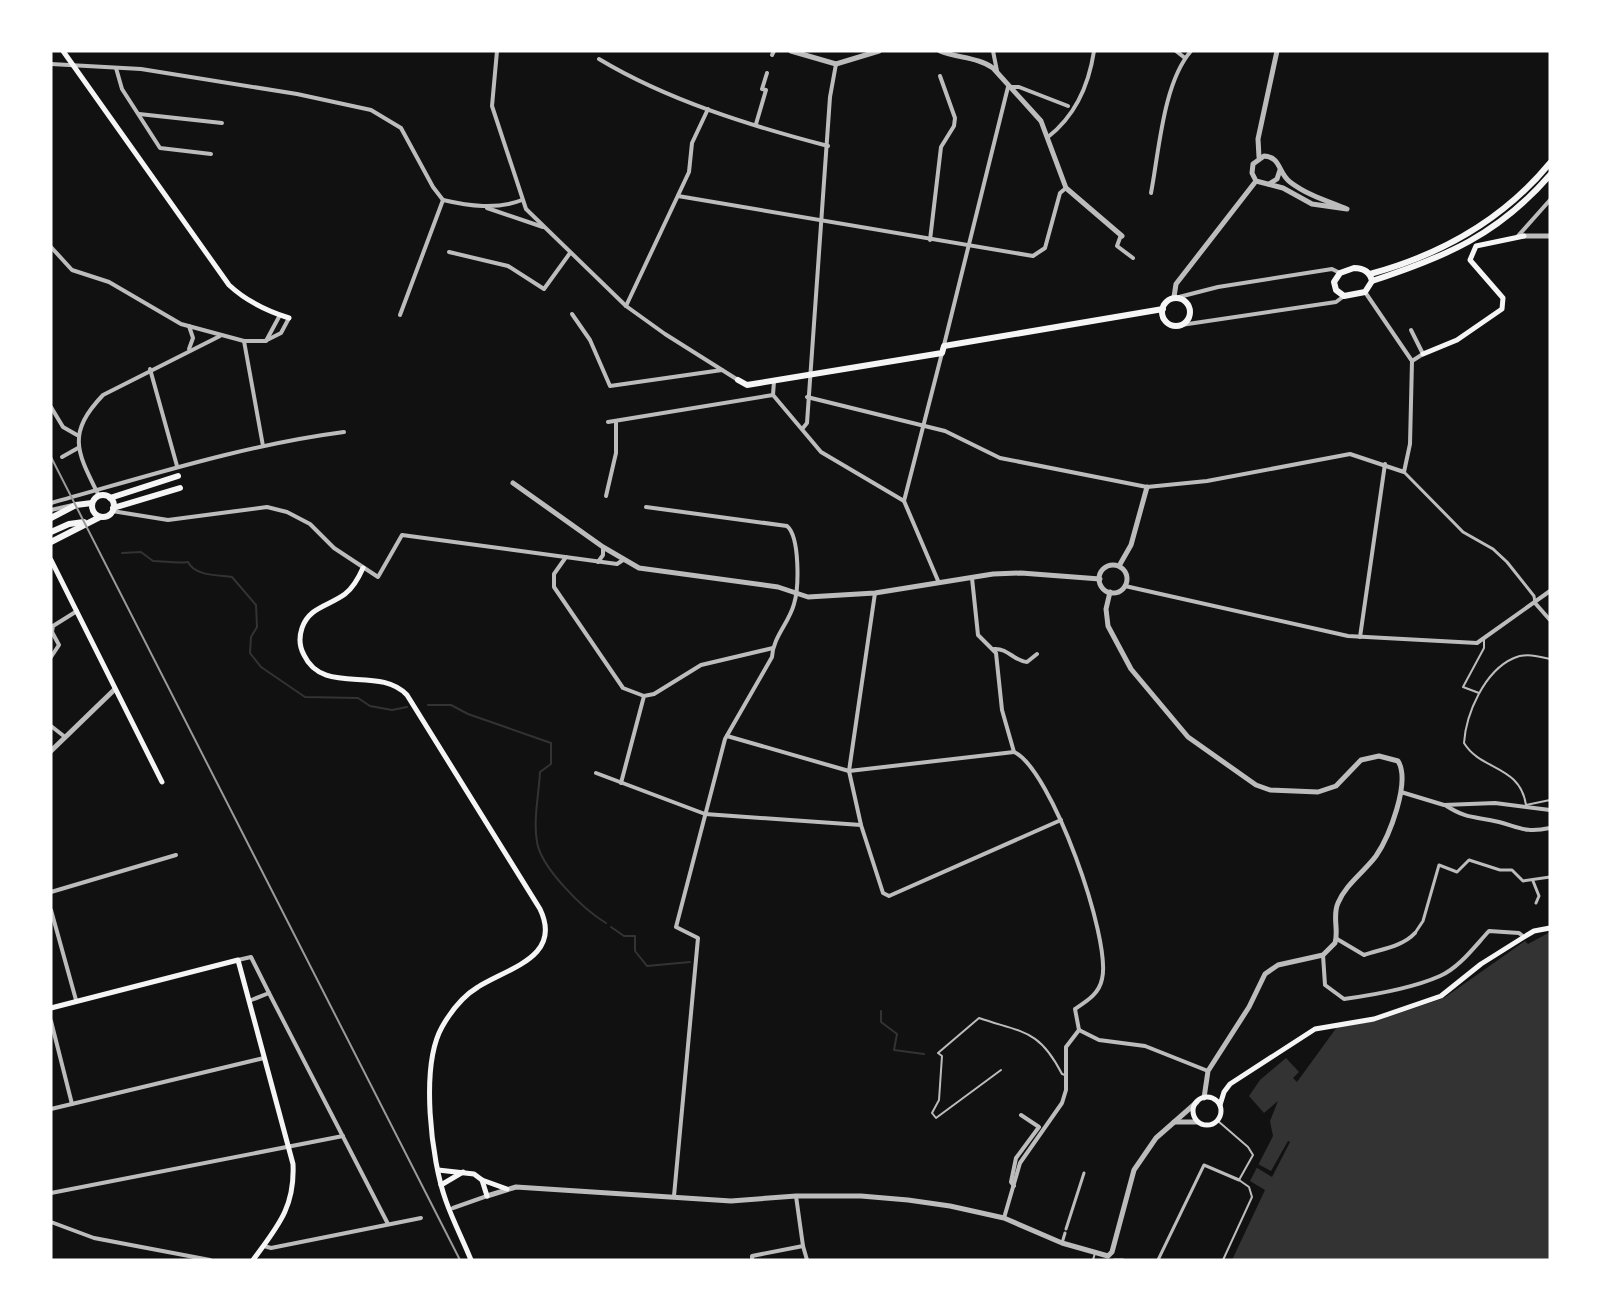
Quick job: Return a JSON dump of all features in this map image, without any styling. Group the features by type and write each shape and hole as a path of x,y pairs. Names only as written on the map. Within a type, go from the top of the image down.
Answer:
{"main road":[{"path":"63,51 229,285 241,297 289,318"},
{"path":"1370,274 1431,253 1494,217 1518,197 1550,163"},
{"path":"1372,281 1370,274 1359,268 1340,273 1334,286 1344,296 1365,292 1372,281 1435,260 1497,225 1529,198 1550,175"},
{"path":"1423,354 1457,340 1502,309 1503,298 1470,260 1476,246 1518,236"},
{"path":"1177,297 1186,301 1191,312 1188,320 1181,325 1173,325 1165,321 1163,309 1167,301 1177,297"},
{"path":"738,380 747,385 810,375 1163,309"},
{"path":"100,516 94,513 92,503 98,493 110,498 178,476"},
{"path":"51,542 87,521 107,516 113,509 180,488"},
{"path":"110,498 113,509"},
{"path":"51,518 76,505 92,503"},
{"path":"51,532 69,524 87,521"},
{"path":"52,563 162,782"},
{"path":"363,568 347,592 320,606 307,618 300,636 305,658 323,675 385,681 396,685 407,695 540,909 545,925 543,941 533,957 470,993 452,1012 439,1032 434,1049 431,1078 438,1170 441,1185 471,1260"},
{"path":"1224,1092 1218,1121 1208,1125 1197,1122 1193,1112 1197,1101 1212,1098 1224,1092 1242,1075 1287,1049 1309,1032 1328,1025 1374,1019 1441,996 1481,964 1524,937 1534,931 1550,928"},
{"path":"51,1008 238,960 293,1164 292,1198 285,1215 254,1260"},
{"path":"1212,1098 1220,1105"},
{"path":"438,1170 474,1174 482,1180 507,1189"},
{"path":"441,1185 463,1172"},
{"path":"482,1180 487,1196"}],"street":[{"path":"496,51 492,106 526,208 626,306 665,334 738,380"},
{"path":"791,51 836,64 879,51"},
{"path":"940,51 954,57 986,63 1034,111 1048,137 1066,188 1121,236 1117,246 1133,258"},
{"path":"993,51 998,74"},
{"path":"1048,137 1058,129 1083,93 1095,51"},
{"path":"1176,51 1185,58"},
{"path":"1150,193 1171,89 1185,58 1191,51"},
{"path":"1256,181 1251,169 1259,157 1258,139 1277,51"},
{"path":"599,59 637,82 708,109 828,146"},
{"path":"51,64 141,69 297,94 370,110 400,128 433,187 443,200 484,206 511,205 522,200"},
{"path":"803,428 807,423 830,97 836,64"},
{"path":"116,68 122,89 160,147 211,154"},
{"path":"756,124 766,90 762,89 767,73"},
{"path":"930,240 941,147 954,126 955,118 940,76"},
{"path":"1008,87 1019,87 1068,106"},
{"path":"940,584 904,499 1008,87"},
{"path":"626,306 689,172 693,143 708,109"},
{"path":"138,114 222,123"},
{"path":"1256,181 1283,188 1312,204 1347,209 1321,200 1288,180 1274,158 1259,157"},
{"path":"1269,184 1277,179 1280,170"},
{"path":"1256,181 1176,284 1177,297 1208,289 1332,269 1340,273"},
{"path":"678,196 1033,256 1045,248 1060,193 1066,188"},
{"path":"400,315 443,200"},
{"path":"1518,236 1550,200"},
{"path":"484,206 543,227"},
{"path":"517,218 526,208"},
{"path":"1518,236 1550,236"},
{"path":"51,248 72,270 109,282 189,326 244,341 265,341 281,333 289,318"},
{"path":"449,252 508,266 544,289 570,253"},
{"path":"1365,292 1412,361 1410,444 1404,472"},
{"path":"1181,325 1336,302 1344,296"},
{"path":"572,314 590,340 610,386 723,369"},
{"path":"265,341 280,315"},
{"path":"189,326 193,339 189,350"},
{"path":"1411,330 1423,354 1412,361"},
{"path":"98,493 78,448 77,435 81,422 103,395 220,335"},
{"path":"244,341 263,446"},
{"path":"150,369 177,466"},
{"path":"774,381 773,395 821,452 904,499"},
{"path":"608,422 773,395"},
{"path":"807,398 945,431 1000,458 1147,487 1218,479 1350,454 1385,464 1404,472 1463,532 1492,549 1507,562 1534,596 1534,603 1550,620"},
{"path":"51,407 63,427 77,435"},
{"path":"606,496 616,453 616,421"},
{"path":"51,503 98,493 177,466 263,446 344,432"},
{"path":"62,457 78,448"},
{"path":"1360,637 1385,464"},
{"path":"513,483 603,547 639,568 834,597 1021,573 1100,579"},
{"path":"1119,566 1131,545 1147,487"},
{"path":"51,510 76,505"},
{"path":"113,509 168,520 267,507 288,512 310,524 334,548 378,577 402,535 598,562 617,564 623,560"},
{"path":"646,507 787,526 794,536 796,593 794,605 773,648 772,657 727,736 675,927 698,938 674,1196"},
{"path":"598,562 603,547"},
{"path":"566,557 554,574 554,587 622,688 644,696 654,694 701,665 773,648"},
{"path":"1119,566 1127,577 1125,586 1118,592 1110,592 1102,587 1100,579 1106,567 1119,566"},
{"path":"972,578 978,635 994,649 1003,649 1022,662 1027,662 1037,654"},
{"path":"1125,586 1360,637 1477,644 1550,591"},
{"path":"1110,592 1106,609 1108,626 1131,669 1188,737 1256,785 1270,790 1311,793 1325,791 1336,786 1356,763 1379,756 1393,758 1400,763 1401,792 1380,849 1339,900 1336,913 1337,939 1333,948 1323,955 1269,969 1249,1007 1208,1071 1204,1098"},
{"path":"875,593 849,771 861,825 883,893 889,896 1061,820"},
{"path":"51,657 59,645 52,632 53,626 77,611"},
{"path":"994,649 1002,710 1014,752"},
{"path":"51,751 114,690"},
{"path":"621,784 644,696"},
{"path":"51,726 65,737"},
{"path":"727,736 849,771 1014,752 1023,755 1041,781 1061,820 1086,884 1103,964 1102,978 1097,992 1075,1010 1079,1030 1066,1047 1066,1090 1062,1103 1020,1163 1005,1218"},
{"path":"596,773 705,814 861,825"},
{"path":"1401,792 1444,804 1474,820 1498,822 1521,831 1550,828"},
{"path":"1444,804 1495,803 1526,805 1550,810"},
{"path":"51,892 176,855"},
{"path":"1337,939 1364,955 1384,950 1411,938 1423,921 1439,865 1457,872 1469,860 1500,870 1512,870 1523,881 1550,877"},
{"path":"1533,881 1539,896 1536,903"},
{"path":"51,910 76,1000"},
{"path":"1323,955 1325,985 1344,999 1368,996 1442,976 1489,931 1519,933 1524,937"},
{"path":"238,960 251,957 388,1224"},
{"path":"249,1001 269,993"},
{"path":"51,1021 72,1104"},
{"path":"1079,1030 1099,1040 1145,1046 1208,1071"},
{"path":"51,1109 265,1058"},
{"path":"1112,1258 1131,1176 1150,1145 1197,1101"},
{"path":"1015,1186 1011,1182 1016,1158 1039,1127 1021,1115"},
{"path":"1174,1122 1197,1122"},
{"path":"51,1193 343,1136"},
{"path":"1158,1260 1204,1165 1239,1180"},
{"path":"1062,1243 1084,1173"},
{"path":"453,1208 507,1189 674,1196 732,1201 796,1196 908,1200 1005,1218 1062,1243 1123,1260"},
{"path":"796,1196 807,1260"},
{"path":"264,1246 272,1248 421,1218"},
{"path":"51,1222 94,1238 210,1260"},
{"path":"752,1260 752,1256 803,1246"}],"lane":[{"path":"1479,693 1463,687 1484,648 1484,640"},
{"path":"1550,659 1531,655 1515,657 1503,664 1479,693 1466,727 1464,743 1476,758 1503,769 1512,777 1525,796 1526,805 1550,800"},
{"path":"251,957 256,955"},
{"path":"1001,1070 936,1118 932,1113 939,1100 942,1056 938,1053 979,1018 1033,1036 1042,1042 1062,1074 1066,1075"},
{"path":"1218,1121 1248,1147 1253,1155 1239,1180 1249,1187 1252,1197 1223,1260"},
{"path":"1093,1260 1095,1253"}],"shaded area":[{"path":"1550,932 1550,1260 1232,1260 1265,1190 1250,1181 1273,1136 1270,1121 1278,1101 1264,1113 1249,1096 1260,1080 1286,1058 1299,1072 1293,1078 1297,1082 1337,1027 1376,1021 1444,998 1525,941 1528,944"}],"pier":[{"path":"1288,1141 1290,1142 1272,1177 1254,1166 1256,1163 1271,1171"}],"waterway":[{"path":"122,553 141,552 153,561 188,562 191,567 201,572 232,577 256,605 257,627 251,637 250,653 261,667 305,697 358,698 370,706 392,710 407,707"},
{"path":"428,705 451,705 468,714 551,743 551,764 540,772 536,816 536,834 540,852 555,876 576,899 606,923"},
{"path":"611,927 624,936 635,936 635,951 647,966 690,962"},
{"path":"881,1011 881,1022 897,1034 894,1050 924,1054"}],"railway":[{"path":"51,457 460,1260"}]}
